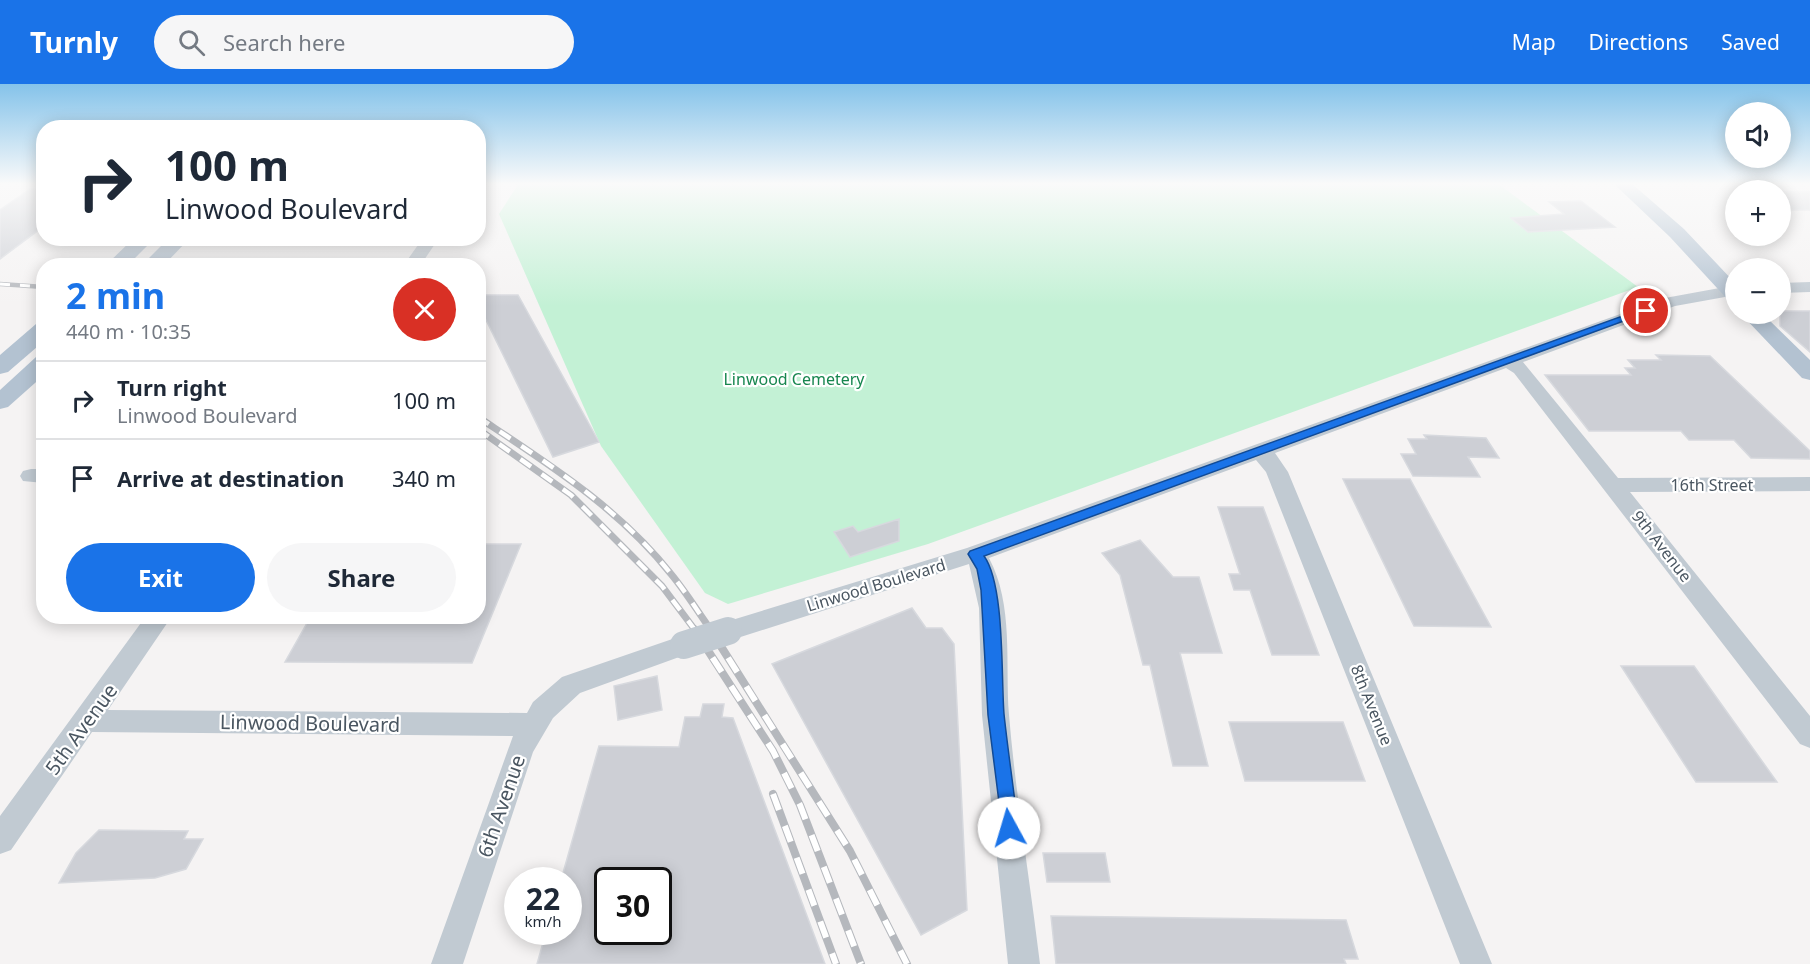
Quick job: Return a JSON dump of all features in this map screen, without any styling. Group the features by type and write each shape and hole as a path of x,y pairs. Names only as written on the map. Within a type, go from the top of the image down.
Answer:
{"main road":[{"path":"1667,224 1725,283"},
{"path":"123,258 137,246"},
{"path":"159,258 172,246"},
{"path":"1762,324 1810,373"},
{"path":"0,367 36,336"},
{"path":"0,402 36,370"}],"street":[{"path":"1791,288 1810,287"},
{"name":"Linwood Boulevard","path":"593,676 684,645 975,554 1671,302 1725,293"},
{"name":"9th Avenue","path":"1509,362 1521,369 1810,736"},
{"name":"8th Avenue","path":"1259,451 1272,462 1277,472 1476,964"},
{"name":"16th Street","path":"1614,485 1810,484"},
{"path":"975,554 984,568 989,590 996,715 1024,964"},
{"name":"5th Avenue","path":"0,840 154,624"},
{"name":"6th Avenue","path":"447,964 520,748 533,725 554,699 571,685 593,676"},
{"name":"Linwood Boulevard","path":"87,721 533,725"}],"green space":[{"name":"Linwood Cemetery","path":"503,224 1553,224 1638,287 928,544 728,604 705,593 601,446"}],"building":[{"path":"0,224 36,224 36,232 0,259"},
{"path":"1518,224 1611,224 1615,227 1528,232"},
{"path":"486,295 518,295 599,442 553,457 486,320"},
{"path":"1791,311 1810,311 1810,352 1780,324 1791,324"},
{"path":"1656,355 1710,356 1810,451 1810,459 1751,458 1734,440 1689,440 1681,431 1589,431 1545,375 1631,375 1625,368 1635,368 1628,360 1661,360"},
{"path":"1424,435 1486,438 1499,458 1468,457 1480,477 1413,476 1401,454 1416,454 1408,439 1427,439"},
{"path":"1343,479 1410,479 1491,627 1414,626"},
{"path":"1218,507 1263,507 1319,655 1272,655 1250,590 1234,590 1229,574 1240,574"},
{"path":"899,519 899,541 850,557 834,532 853,526 858,532"},
{"path":"1140,540 1173,577 1199,577 1222,653 1180,653 1208,766 1173,766 1150,665 1143,665 1120,575 1102,553"},
{"path":"486,544 521,544 472,663 285,662 306,624 486,624"},
{"path":"912,608 926,628 942,628 954,644 967,910 921,935 772,664"},
{"path":"1621,666 1694,666 1777,782 1696,782"},
{"path":"657,676 662,710 618,720 614,686"},
{"path":"703,704 724,704 722,717 733,718 825,964 537,964 542,945 582,945 582,867 565,867 599,746 679,747 685,717 700,717"},
{"path":"1229,722 1343,722 1365,781 1245,781"},
{"path":"99,830 188,831 184,839 203,839 186,869 155,878 59,883 76,853"},
{"path":"1043,853 1105,853 1110,882 1047,882"},
{"path":"1051,916 1346,920 1358,959 1344,959 1346,964 1056,964"}],"railway":[{"path":"0,284 36,286"},
{"path":"486,422 581,488 629,528 671,574 711,630"},
{"path":"486,435 571,495 662,586 695,630"},
{"path":"694,629 773,751 800,805 861,964"},
{"path":"710,629 850,851 907,964"},
{"path":"773,794 836,964"}],"route":[{"path":"1009,828 996,715 989,590 984,568 975,554 1646,311"}]}
